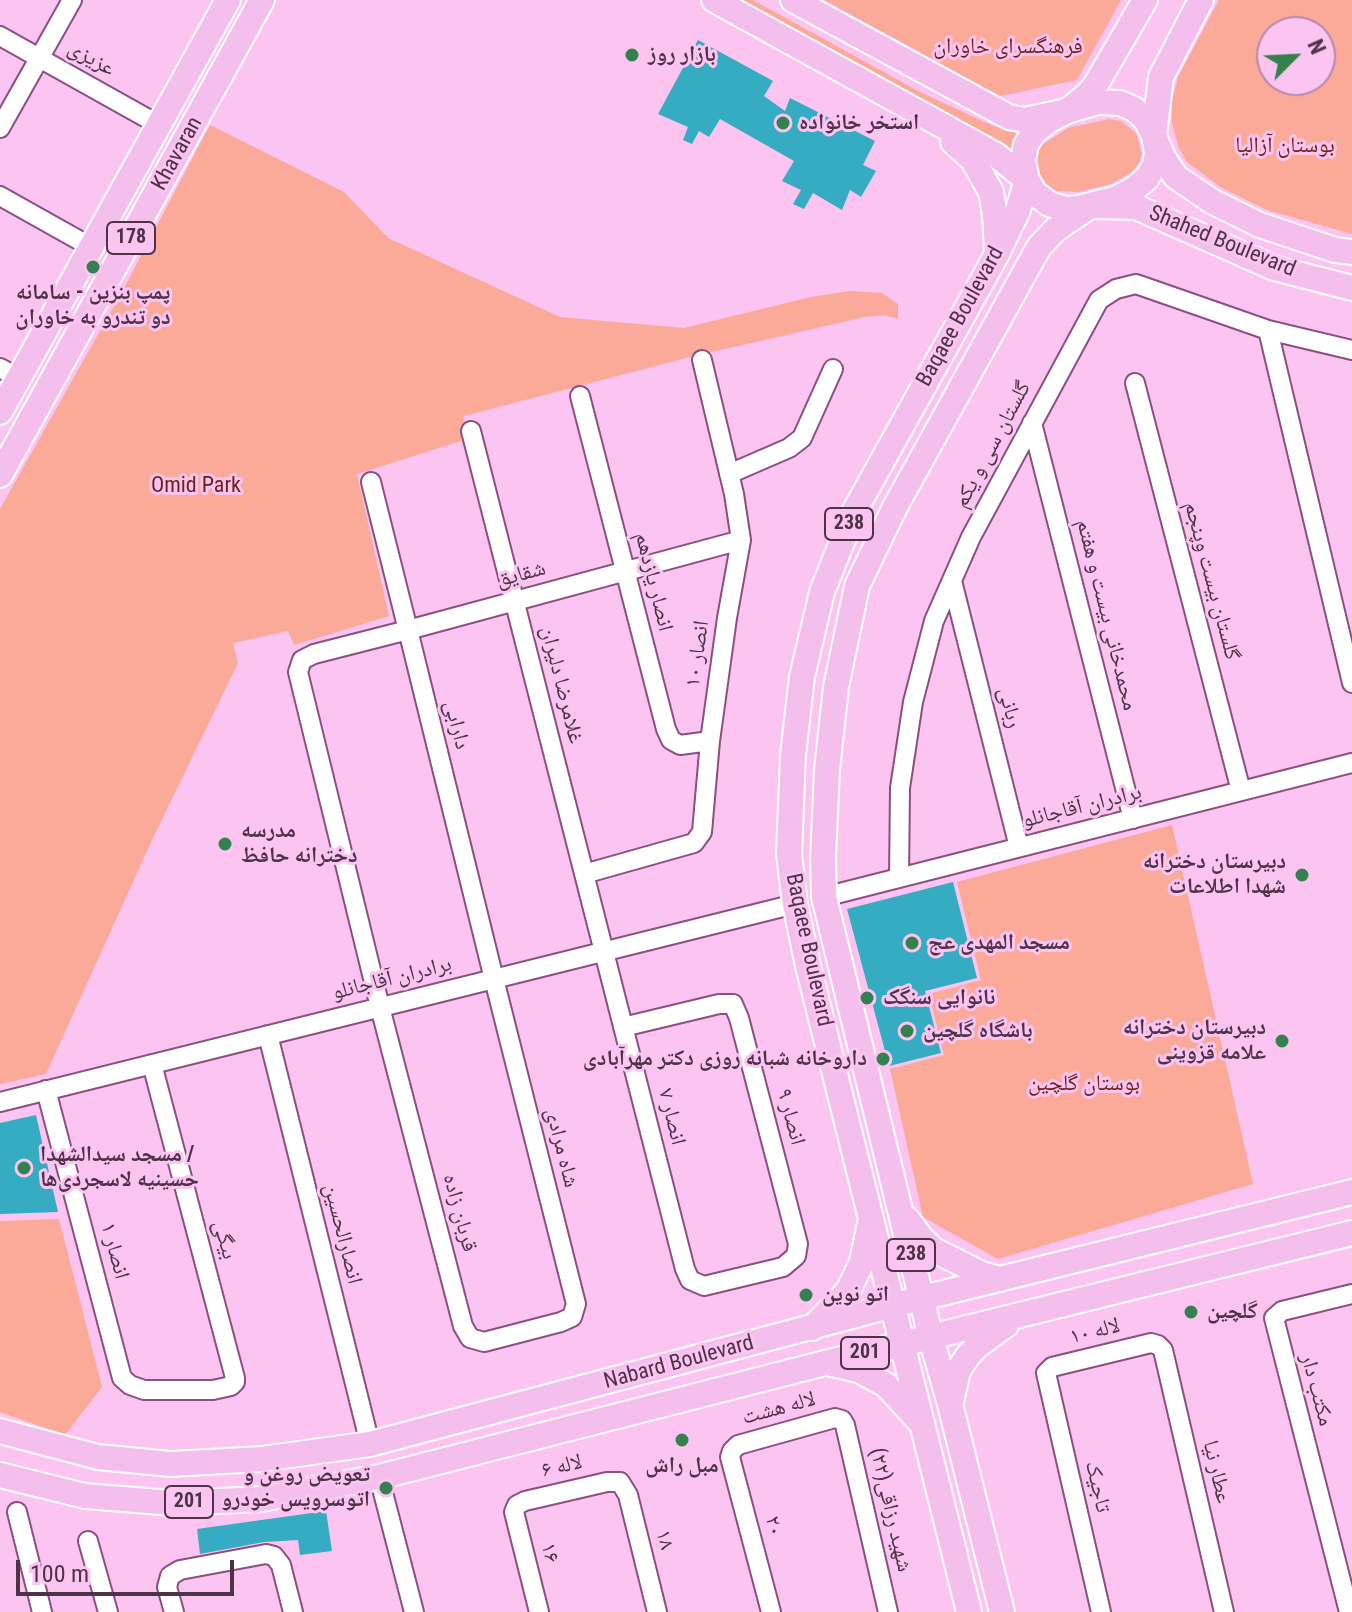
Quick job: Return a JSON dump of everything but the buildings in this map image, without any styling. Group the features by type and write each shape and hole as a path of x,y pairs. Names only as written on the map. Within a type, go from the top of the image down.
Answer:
{"main road":[{"name":"Khavaran","path":"0,412 9,373 91,247 228,0"},
{"name":"Khavaran","path":"0,475 262,0"},
{"path":"714,0 996,155 1027,180 1035,193 1049,204 1066,209 1117,198 1147,178 1155,165 1157,153 1154,136 1146,120 1134,109 1120,103 1086,104 1034,119 1009,117 793,0"},
{"path":"1027,180 1023,160 1029,138 1095,86 1145,0"},
{"path":"1154,136 1161,77 1201,0"},
{"path":"927,118 973,160 984,176 995,215 997,254"},
{"name":"Shahed Boulevard","path":"1154,136 1176,177 1213,202 1260,225 1335,250 1352,252"},
{"name":"Baqaee Boulevard","path":"969,1612 795,904 789,854 793,755 802,677 822,592 854,512 997,254 1018,210 1027,180"},
{"name":"Shahed Boulevard","path":"1090,206 1136,207 1274,268 1352,288"},
{"name":"Baqaee Boulevard","path":"1002,1612 931,1338 824,897 827,770 836,687 857,586 895,507 1039,247 1055,230 1090,206"},
{"path":"795,904 824,897"},
{"name":"Nabard Boulevard","path":"0,1431 98,1457 171,1464 262,1459 370,1444 894,1305 1352,1192"},
{"path":"900,1209 934,1250 1000,1279"},
{"path":"812,1328 848,1291 855,1278 867,1245 871,1213"},
{"name":"Nabard Boulevard","path":"0,1475 85,1496 173,1503 262,1499 379,1477 1352,1233"},
{"path":"950,1404 958,1371 967,1357 992,1333 1024,1315"},
{"path":"825,1363 858,1370 886,1385 901,1398 924,1429"}],"street":[{"path":"0,128 72,0"},
{"name":"عزیزی","path":"0,36 159,125"},
{"path":"0,196 91,247"},
{"name":"گلستان سی و یکم","path":"899,878 900,788 913,702 934,621 971,537 1099,300 1116,289 1136,284 1268,330 1352,350"},
{"path":"1268,330 1352,683"},
{"name":"انصار ۱۰","path":"584,874 694,843 702,832 710,741 741,540 702,360"},
{"path":"729,474 789,448 802,438 833,369"},
{"name":"گلستان بیست وپنجم","path":"1135,383 1241,791"},
{"name":"انصار یازدهم","path":"580,396 666,729 671,740 680,745 710,741"},
{"name":"محمدخانی بیست و هفتم","path":"1032,423 1133,819"},
{"name":"غلامرضا دلیران","path":"471,431 604,951"},
{"name":"دارابی","path":"371,482 494,979"},
{"name":"شقایق","path":"380,1007 298,672 302,660 314,654 741,540"},
{"name":"ربانی","path":"952,581 1019,847"},
{"name":"برادران آقاجانلو","path":"824,897 1352,763"},
{"name":"برادران آقاجانلو","path":"0,1102 795,904"},
{"name":"انصار ۷","path":"604,951 685,1269 690,1280 704,1286"},
{"name":"شاه مرادی","path":"494,979 576,1304 572,1317 561,1322"},
{"name":"انصار ۹","path":"623,1027 719,1004 733,1004 739,1018 798,1244 796,1256 783,1267 704,1286"},
{"name":"قربان زاده","path":"380,1007 463,1326 470,1338 484,1342 561,1322"},
{"name":"انصارالحسین","path":"268,1035 370,1444"},
{"name":"بیگی","path":"122,1378 144,1390 213,1390 235,1382 152,1064"},
{"name":"انصار ۱","path":"46,1090 122,1378"},
{"name":"مکتب دار","path":"1349,1612 1274,1318 1282,1311 1352,1294"},
{"name":"لاله ۱۰","path":"1046,1373 1052,1367 1151,1343 1158,1345"},
{"name":"عطار نیا","path":"1158,1345 1163,1350 1224,1612"},
{"name":"تاجیک","path":"1046,1373 1101,1612"},
{"name":"لاله هشت","path":"732,1451 738,1445 835,1418 842,1420"},
{"name":"شهید رزاقی(۲۲)","path":"842,1420 888,1612"},
{"name":"۲۰","path":"732,1451 730,1457 771,1612"},
{"path":"379,1477 414,1612"},
{"name":"لاله ۶","path":"517,1505 607,1482 620,1482"},
{"name":"۱۸","path":"620,1482 628,1495 657,1612"},
{"name":"۱۶","path":"517,1505 514,1512 539,1612"},
{"path":"17,1512 42,1612"},
{"path":"88,1541 108,1612"},
{"path":"174,1612 167,1587 170,1576 180,1570 266,1554 274,1556 281,1565 293,1612"}],"green space":[{"path":"733,0 753,0 918,91 993,126 1025,133 1016,156"},
{"name":"فرهنگسرای خاوران","path":"824,0 1121,0 1077,80 1000,96"},
{"name":"بوستان آزالیا","path":"1219,0 1352,0 1352,234 1267,210 1220,187 1187,162 1179,148 1172,123 1172,101 1178,77"},
{"path":"1109,119 1121,121 1136,133 1142,154 1132,172 1111,184 1078,192 1057,191 1046,184 1036,168 1037,152 1042,145 1068,128"},
{"name":"Omid Park","path":"210,125 344,192 388,238 560,317 684,328 811,297 849,291 882,293 898,304 898,319 885,315 865,317 690,357 464,416 461,441 357,474 389,616 294,645 288,631 233,643 238,663 152,840 46,1074 0,1084 0,509 123,290"},
{"name":"بوستان گلچین","path":"1172,825 1253,1184 998,1259 923,1217 890,1069 944,1055 929,994 981,980 957,882"},
{"path":"59,1219 102,1387 65,1435 0,1412 0,1221"}],"place":[{"name":"بازار روز","path":"632,55"},
{"name":"استخر خانواده","path":"783,123"},
{"name":"پمپ بنزین - سامانه دو تندرو به خاوران","path":"93,267"},
{"name":"مدرسه دخترانه حافظ","path":"225,844"},
{"name":"دبیرستان دخترانه شهدا اطلاعات","path":"1302,875"},
{"name":"مسجد المهدی عج","path":"912,943"},
{"name":"نانوایی سنگک","path":"867,998"},
{"name":"باشگاه گلچین","path":"907,1031"},
{"name":"دبیرستان دخترانه علامه قزوینی","path":"1282,1041"},
{"name":"داروخانه شبانه روزی دکتر مهرآبادی","path":"883,1059"},
{"name":"مسجد سیدالشهدا / حسینیه لاسجردی‌ها","path":"24,1168"},
{"name":"اتو نوین","path":"806,1295"},
{"name":"گلچین","path":"1191,1312"},
{"name":"مبل راش","path":"682,1440"},
{"name":"تعویض روغن و اتوسرویس خودرو","path":"386,1488"}]}
